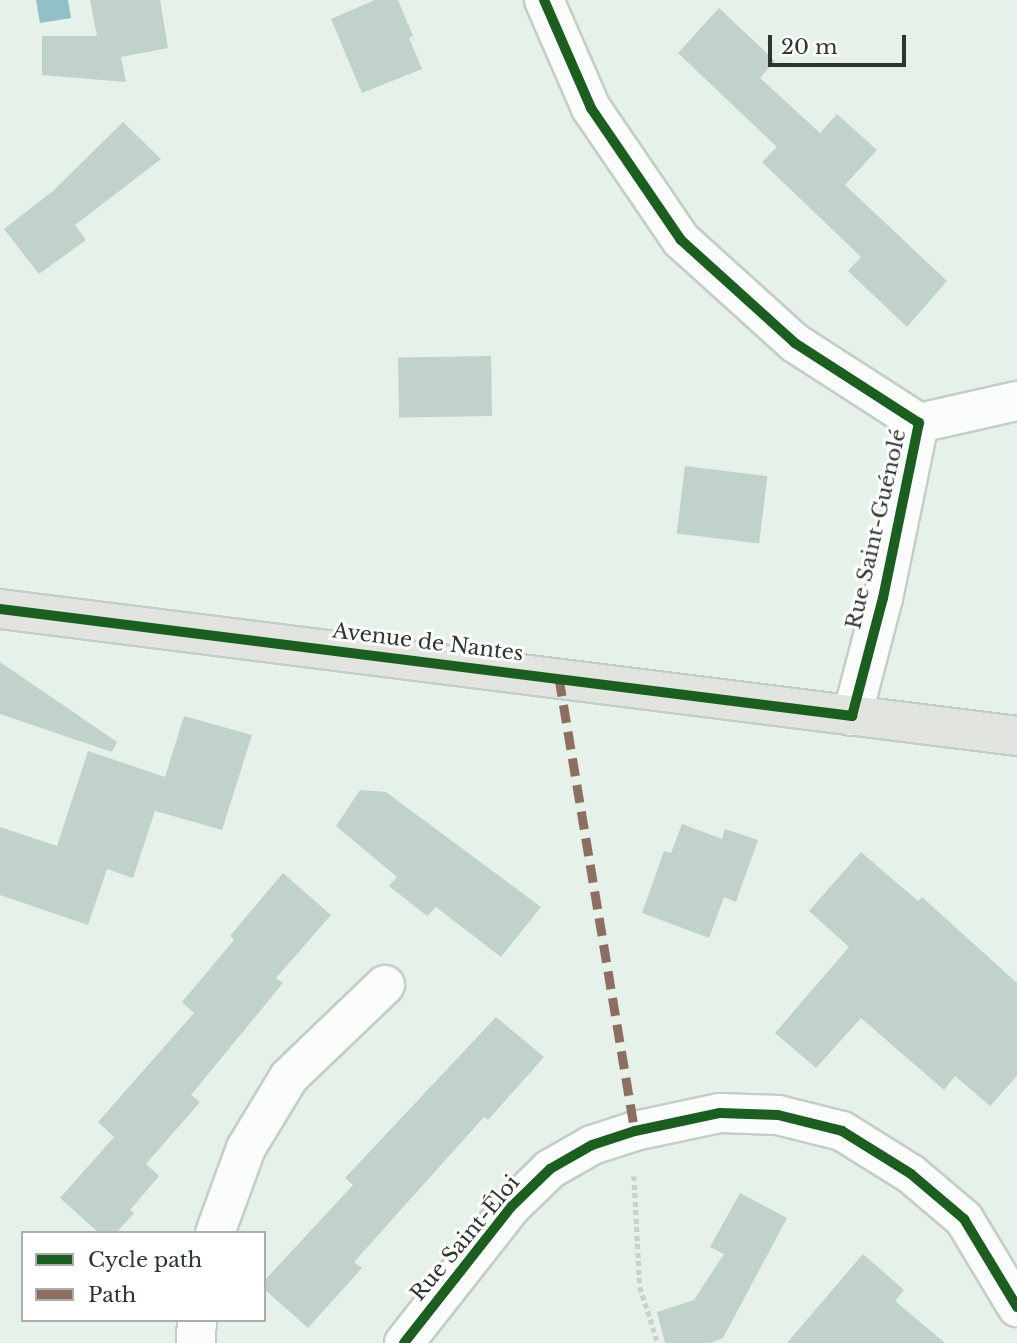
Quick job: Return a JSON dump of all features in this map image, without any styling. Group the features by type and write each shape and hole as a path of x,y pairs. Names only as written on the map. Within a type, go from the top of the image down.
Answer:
{"main road":[{"name":"Avenue de Nantes","path":"0,609 1017,736"}],"street":[{"name":"Rue Saint-Guénolé","path":"544,0 592,108 681,240 795,343 919,423 883,598 852,716"},
{"path":"919,423 1017,401"},
{"path":"216,1231 246,1148 289,1077 386,985"},
{"name":"Rue Saint-Éloi","path":"404,1343 512,1206 550,1169 592,1145 635,1131 720,1113 778,1115 842,1132 911,1174 964,1219 1017,1307"},
{"path":"196,1343 197,1322"}],"path":[{"path":"635,1131 634,1186 640,1287 658,1343"}],"water":[{"path":"36,0 68,0 71,18 40,23"}],"building":[{"path":"90,0 160,0 168,48 121,57 126,82 42,75 42,36 97,36"},
{"path":"375,0 398,0 413,36 409,38 422,69 362,93 331,19"},
{"path":"719,8 775,61 760,78 820,133 837,114 877,150 845,185 947,281 907,327 848,271 861,257 762,162 777,147 678,53"},
{"path":"123,122 161,159 75,225 86,240 39,274 4,229 53,191"},
{"path":"491,356 492,416 399,418 398,358"},
{"path":"685,466 767,476 759,544 677,533"},
{"path":"0,662 117,742 112,752 0,714"},
{"path":"184,716 252,735 222,830 155,811 133,878 107,869 88,925 0,895 0,827 57,846 88,751 165,777"},
{"path":"360,790 386,792 541,907 501,957 436,907 427,916 389,886 397,877 336,826"},
{"path":"682,824 722,839 725,829 758,840 736,902 724,897 709,938 642,913 664,851 671,853"},
{"path":"861,852 918,901 922,897 1017,983 1017,1076 990,1106 955,1076 944,1090 861,1018 816,1068 775,1033 849,947 809,911"},
{"path":"283,873 331,915 276,978 283,983 191,1095 200,1102 146,1164 159,1176 130,1210 134,1213 118,1231 97,1231 60,1198 114,1137 98,1122 194,1013 182,1002 234,940 230,936"},
{"path":"496,1017 544,1057 488,1120 484,1117 354,1262 362,1268 308,1328 266,1291 266,1279 353,1185 345,1178"},
{"path":"740,1193 787,1218 723,1338 710,1343 665,1343 657,1312 694,1300 724,1254 710,1247"},
{"path":"863,1254 904,1290 895,1301 945,1343 787,1343"}],"marked path":[{"path":"559,678 635,1131"}],"cycle path":[{"path":"0,609 852,716 883,598 919,423 795,343 681,240 591,108 544,0"},
{"path":"404,1343 512,1206 550,1169 592,1145 635,1131 720,1113 778,1115 842,1131 911,1174 964,1219 1017,1307"}]}
